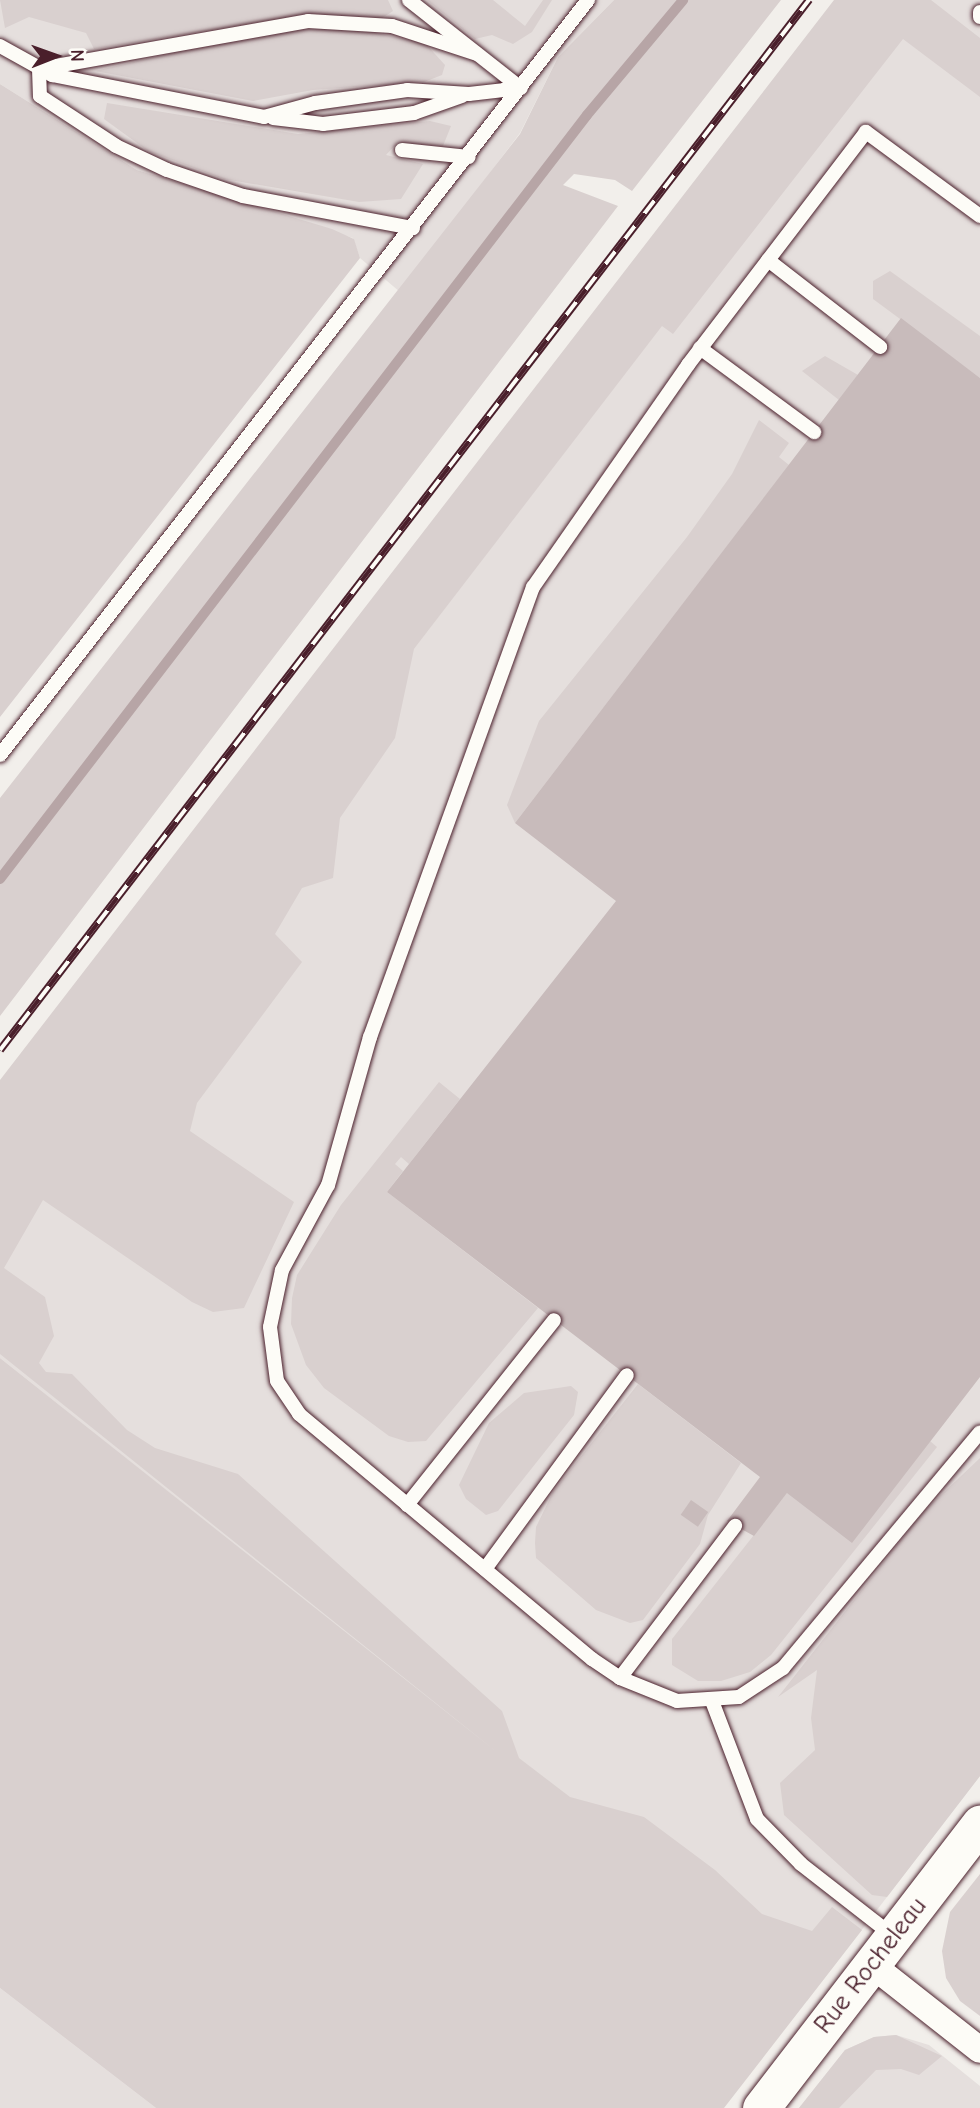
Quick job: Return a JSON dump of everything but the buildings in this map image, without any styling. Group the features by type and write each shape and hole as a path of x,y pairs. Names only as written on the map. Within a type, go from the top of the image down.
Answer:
{"street":[{"name":"Rue Rocheleau","path":"761,2108 980,1824"},
{"path":"872,1965 980,2050"}],"lane":[{"path":"409,0 520,88"},
{"path":"0,755 469,157 588,0"},
{"path":"39,68 308,21 392,26 477,54"},
{"path":"0,46 39,68 229,114 323,124 414,113 469,94"},
{"path":"39,68 40,96 116,146 167,170 243,196 413,228"},
{"path":"264,117 314,103 407,90 469,94 520,88"},
{"path":"980,215 866,132 700,348 533,587 520,613 370,1037 328,1185 282,1270 273,1301 271,1352 287,1401 407,1505 620,1678 677,1701 712,1701 739,1697 783,1668 980,1432"},
{"path":"402,149 469,157"},
{"path":"768,260 880,346"},
{"path":"700,348 814,432"},
{"path":"407,1505 554,1320"},
{"path":"485,1569 627,1375"},
{"path":"620,1678 735,1525"},
{"path":"712,1701 758,1819 801,1864 894,1936"}],"shaded area":[{"path":"0,0 614,0 558,57 520,133 400,292 360,258 353,238 137,170 0,84"},
{"path":"0,0 388,0 393,11 382,18 296,16 94,49 86,33 29,17 5,28"},
{"path":"427,0 493,0 525,26 543,0 552,0 532,32 513,44 492,35 475,39"},
{"path":"614,0 781,0 632,191 615,180 574,174 563,185 618,206 0,1016 0,798 520,134 558,57"},
{"path":"834,0 931,0 980,38 980,97 903,39 673,334 662,326 414,649 395,738 340,818 333,878 302,888 275,934 302,962 197,1103 190,1131 294,1202 244,1308 213,1312 192,1302 43,1200 4,1268 45,1297 54,1336 39,1363 46,1372 72,1374 127,1430 155,1448 238,1474 502,1711 519,1758 570,1797 644,1817 715,1870 762,1914 812,1931 832,1907 862,1930 724,2108 156,2108 0,1988 0,1358 498,1753 0,1354 0,1080"},
{"path":"911,0 980,0 980,1776 807,2001 0,1358 0,1189"},
{"path":"292,25 361,30 425,43 445,65 442,75 424,82 313,90 253,101 95,71"},
{"path":"0,84 137,170 332,229 354,239 360,258 0,717"},
{"path":"107,103 298,134 430,121 451,126 443,146 397,143 386,155 423,164 401,199 359,202 224,179 148,151 104,119"},
{"path":"890,271 980,336 980,378 873,299 873,281"},
{"path":"825,356 858,375 839,400 802,371"},
{"path":"759,420 789,443 779,457 789,465 515,823 507,805 539,721 687,537 732,474"},
{"path":"439,1082 460,1099 409,1164 401,1157 395,1164 403,1171 387,1192 538,1308 426,1441 408,1442 389,1436 324,1388 306,1365 291,1324 292,1298 297,1275 341,1205"},
{"path":"638,1384 741,1463 708,1515 700,1544 643,1620 630,1623 596,1610 536,1558 535,1543 536,1527 553,1492"},
{"path":"571,1386 578,1392 574,1415 498,1511 486,1515 466,1499 459,1485 489,1423 524,1393"},
{"path":"930,1441 937,1447 771,1655 750,1672 721,1681 698,1681 672,1665 672,1639 787,1493"},
{"path":"980,1458 980,1776 887,1897 872,1895 784,1815 780,1783 815,1750 811,1718 817,1670 778,1697 923,1512"},
{"path":"980,1874 980,2016 960,2001 946,1978 942,1951 950,1912"},
{"path":"0,1988 156,2108 0,2108"},
{"path":"896,2035 929,2045 980,2086 980,2108 799,2108 845,2050 874,2037"},
{"path":"896,2035 942,2056 919,2075 901,2069 876,2070 839,2108 799,2108 845,2050 874,2037"}],"waterway":[{"path":"0,879 587,115 683,0"}],"railway":[{"path":"0,1050 809,0"}]}
